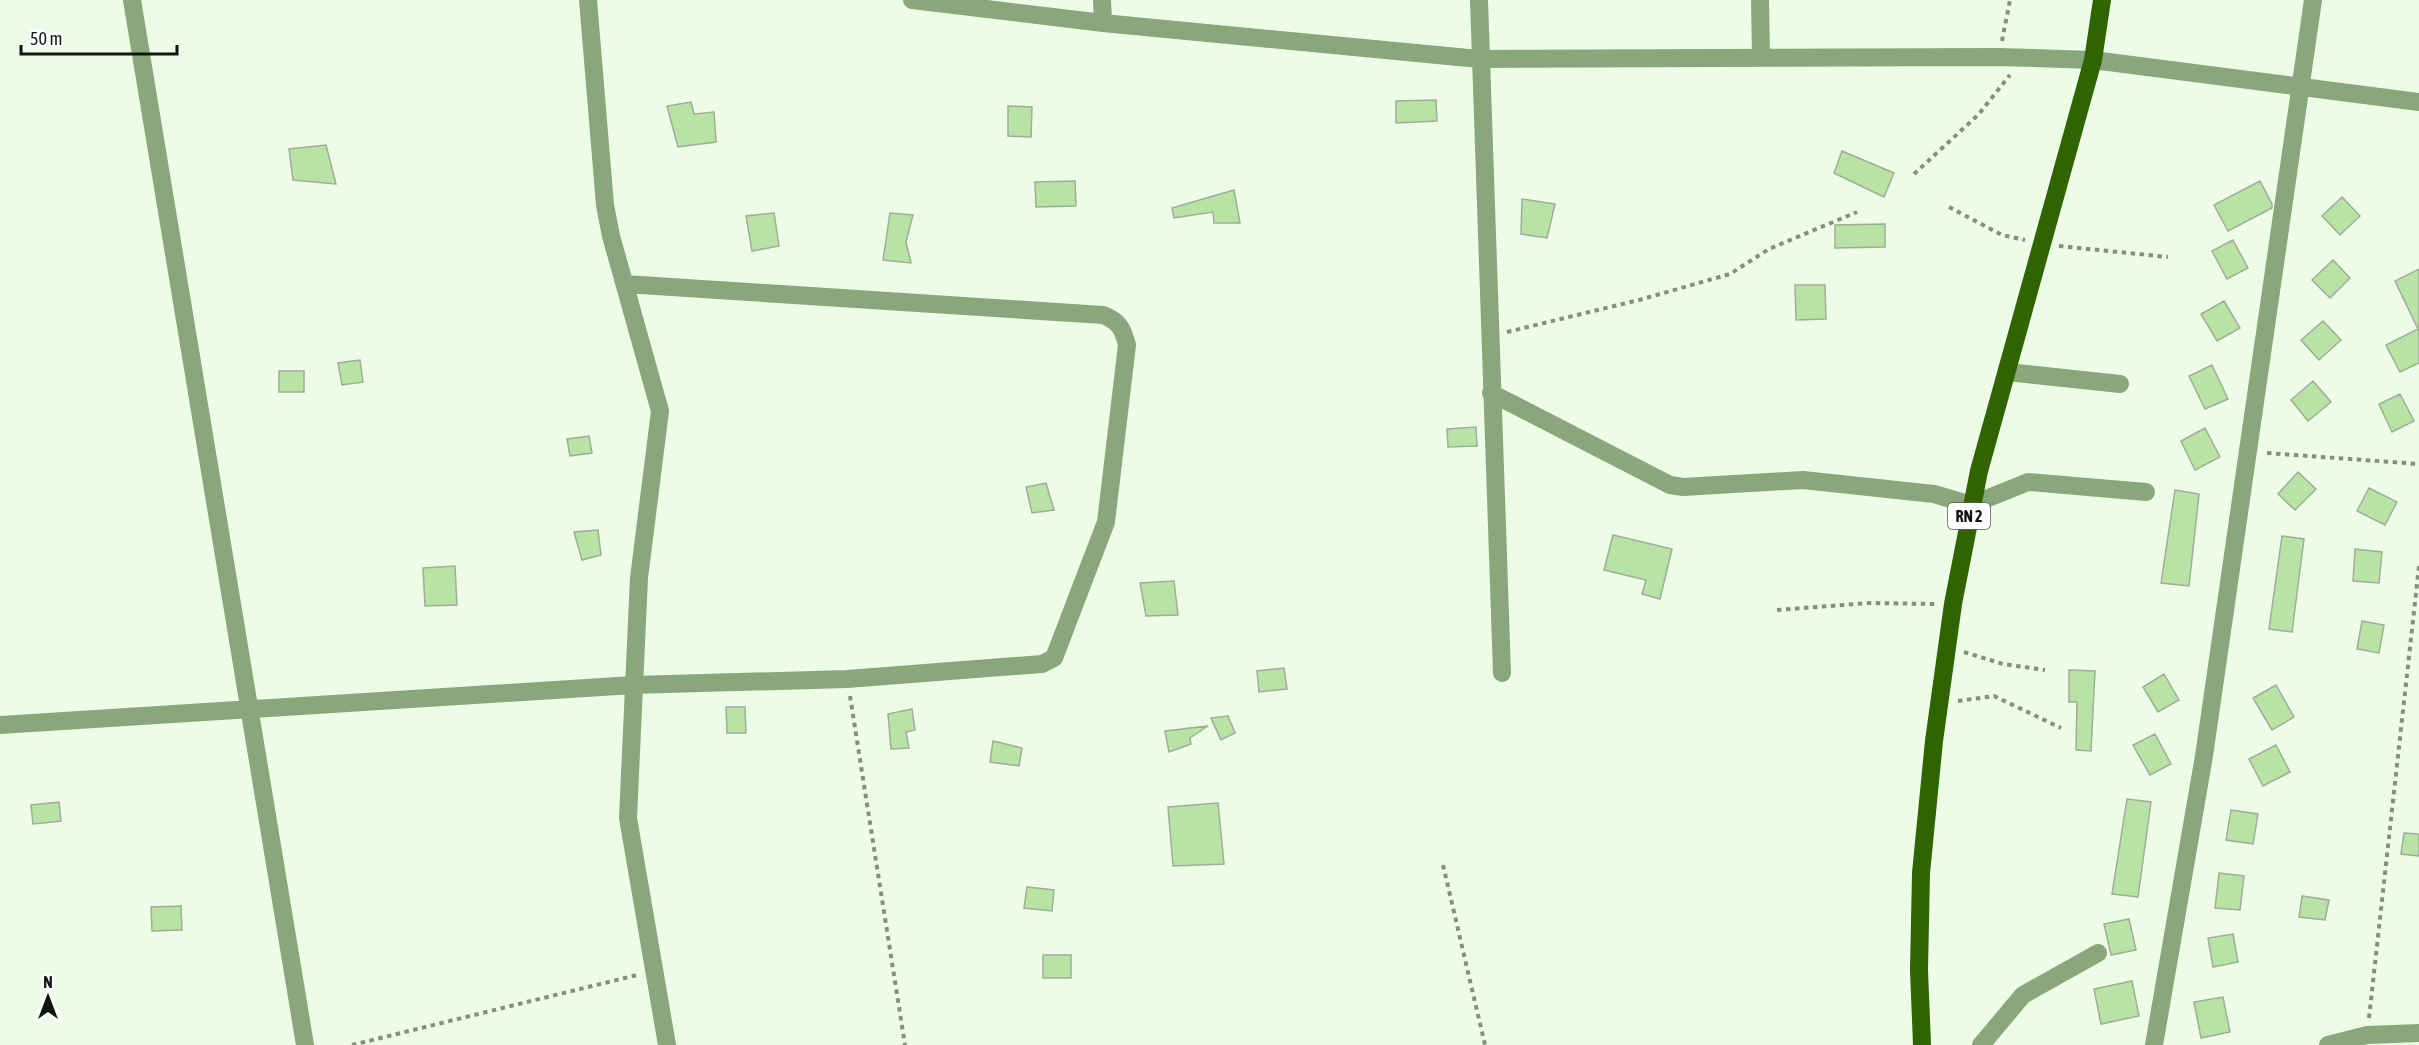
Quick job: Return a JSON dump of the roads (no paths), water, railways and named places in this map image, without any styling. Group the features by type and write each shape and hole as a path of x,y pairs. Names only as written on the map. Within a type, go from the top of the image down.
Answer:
{"main road":[{"name":"RN 2","path":"1922,1045 1919,970 1921,873 1939,703 1953,604 1971,505 2093,60 2102,0"}],"street":[{"path":"132,0 305,1045"},
{"path":"588,0 605,205 660,411 639,578 628,826 667,1045"},
{"path":"912,0 1104,23 1479,59 1999,57 2093,60 2419,102"},
{"path":"1102,0 1104,23"},
{"path":"1479,0 1479,59 1502,673"},
{"path":"1760,0 1761,57"},
{"path":"2154,1045 2204,756 2313,0"},
{"path":"0,725 633,685 847,679 1042,664 1054,658 1106,522 1127,345 1123,329 1114,319 1104,315 625,284"},
{"path":"2007,372 2120,384"},
{"path":"1491,393 1670,485 1683,487 1803,480 1934,494 1971,505 2028,482 2146,492"},
{"path":"1981,1045 2023,995 2098,954"},
{"path":"2328,1045 2367,1035 2419,1034"}]}
